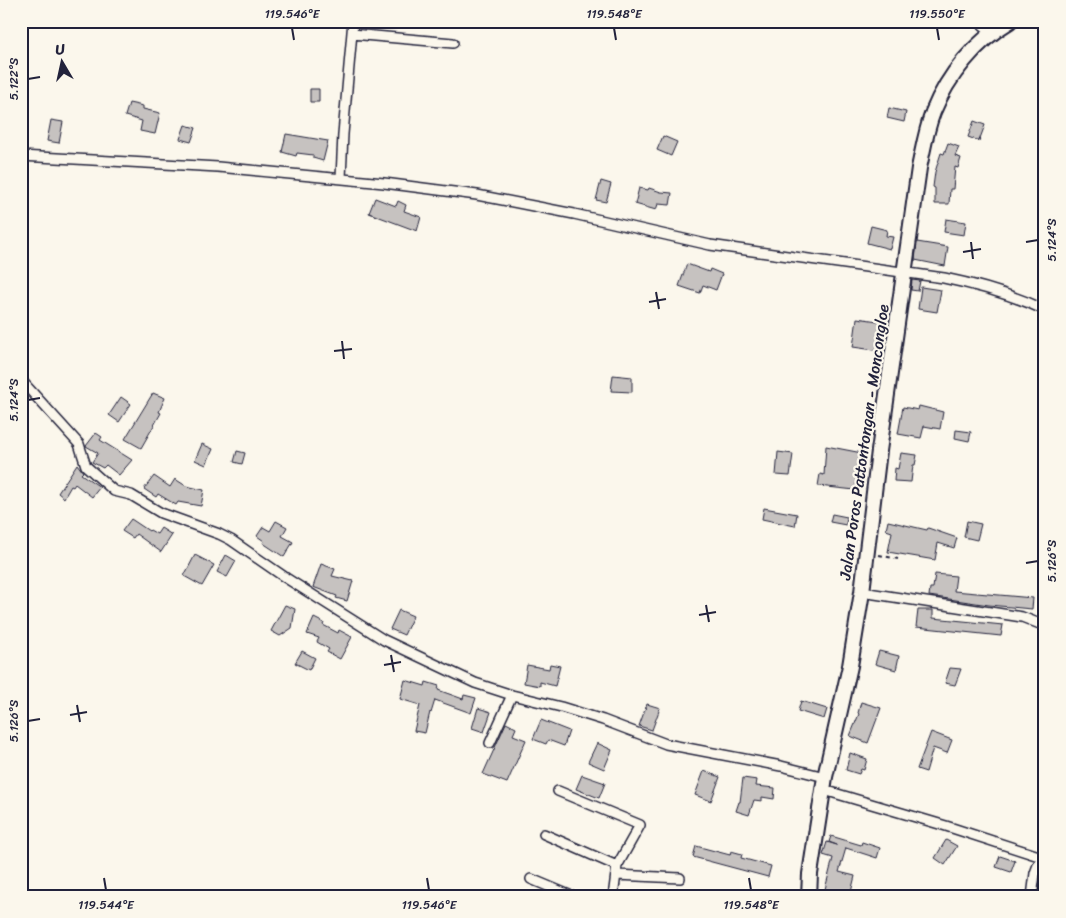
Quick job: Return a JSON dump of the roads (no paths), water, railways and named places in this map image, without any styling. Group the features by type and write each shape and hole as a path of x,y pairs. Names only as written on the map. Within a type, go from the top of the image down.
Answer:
{"street":[{"path":"341,178 353,21"},
{"path":"978,21 992,32"},
{"name":"Jalan Poros Pattontongan - Moncongloe","path":"809,897 810,874 824,784 850,666 862,592 879,451 919,168 926,135 932,113 942,91 954,74 992,32 1010,21"},
{"path":"352,34 453,42"},
{"path":"21,156 218,167 341,178 477,195 574,214 710,245 968,282 1045,310"},
{"path":"21,380 79,444 86,466 114,491 131,495 160,513 231,540 286,578 384,640 475,683 603,720 666,744 781,766 824,784 1043,858 1036,873 1032,897"},
{"path":"862,592 1022,617 1045,626"},
{"path":"490,743 512,695"},
{"path":"558,791 640,825 616,870 613,897"},
{"path":"544,834 616,870 680,878"},
{"path":"531,879 574,897"}]}
